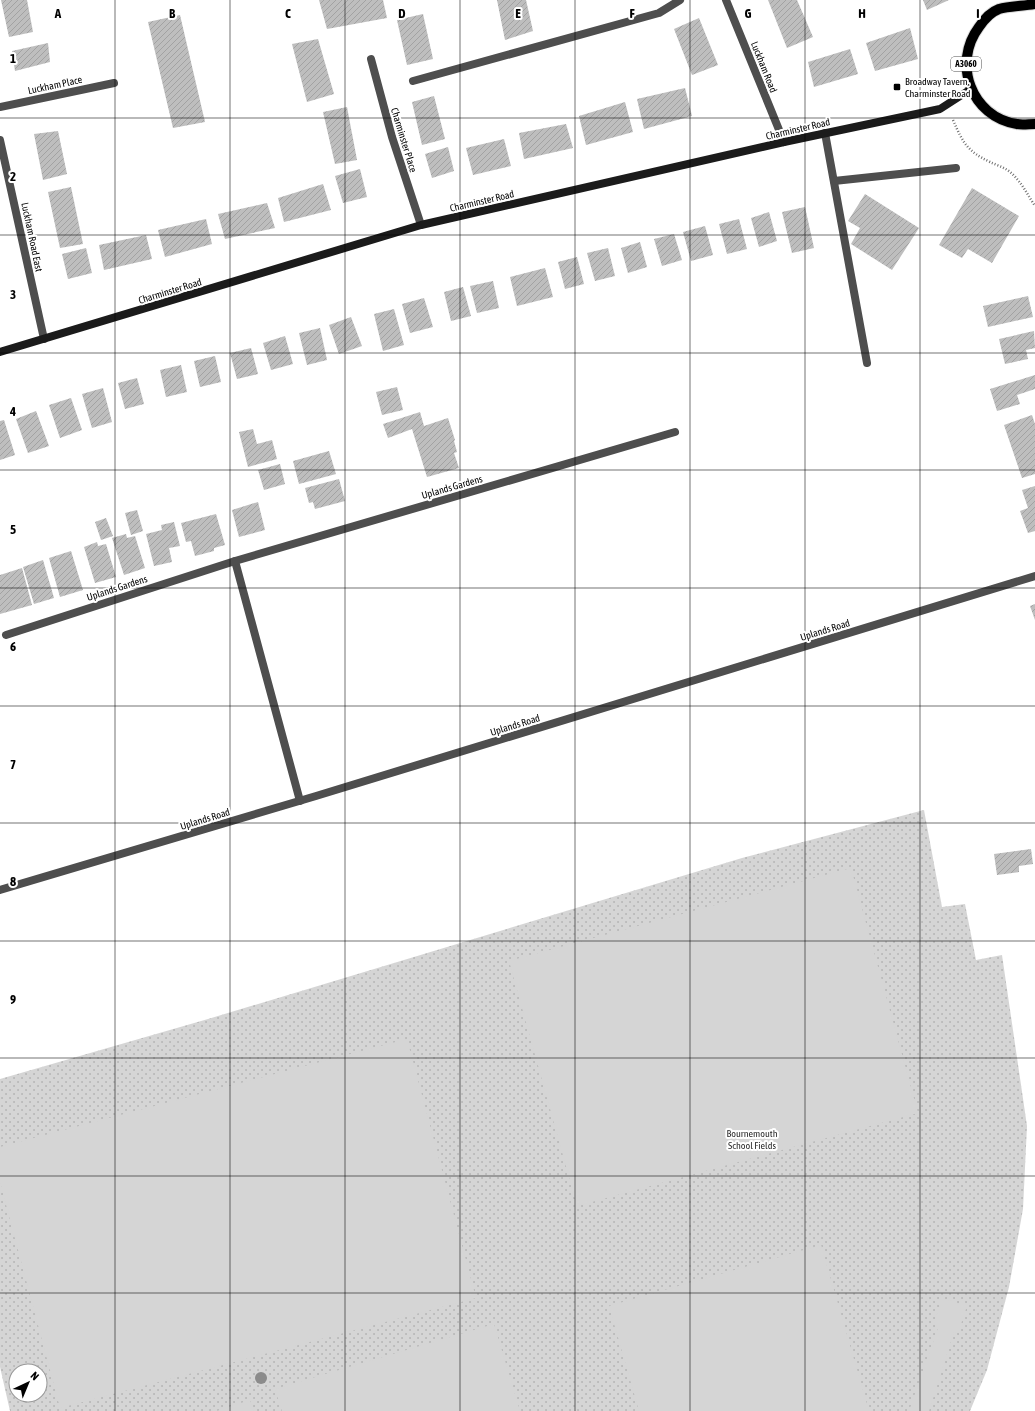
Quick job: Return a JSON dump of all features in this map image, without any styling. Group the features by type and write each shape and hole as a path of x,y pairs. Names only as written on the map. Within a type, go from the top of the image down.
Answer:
{"main road":[{"name":"A3060","path":"1035,2 997,5 983,20 972,36 967,53 966,71 971,89 982,105 998,117 1017,124 1035,124"},
{"name":"Charminster Road","path":"0,352 421,225 784,142 940,109 971,89"}],"street":[{"path":"413,81 659,13 680,0"},
{"name":"Luckham Road","path":"726,0 784,142"},
{"name":"Charminster Place","path":"371,59 392,137 421,225"},
{"name":"Luckham Place","path":"0,107 114,83"},
{"path":"825,133 867,363"},
{"name":"Luckham Road East","path":"0,140 44,339"},
{"path":"834,181 956,168"},
{"name":"Uplands Gardens","path":"6,635 235,561 675,432"},
{"path":"235,561 300,801"},
{"name":"Uplands Road","path":"0,890 300,801 1035,576"}],"path":[{"path":"940,109 953,120 962,140 971,150 980,157 1008,170 1020,181 1035,206"}],"green space":[{"name":"Bournemouth School Fields","path":"924,810 942,907 965,904 976,960 1002,955 1027,1126 1023,1209 1009,1287 987,1370 970,1411 10,1411 8,1403 48,1403 48,1363 8,1363 8,1402 0,1367 0,1079 208,1019 742,858"},
{"path":"851,868 918,1113 577,1206 509,961"},
{"path":"407,1039 476,1298 60,1408 0,1182 0,1147"},
{"path":"821,1245 869,1411 639,1411 609,1306"},
{"path":"942,1298 967,1306 958,1333 954,1332 929,1411 909,1411 939,1325 934,1323"},
{"path":"494,1324 520,1411 282,1411 275,1389"},
{"path":"250,1400 254,1411 217,1411"}],"building":[{"path":"1,0 27,0 33,32 9,37"},
{"path":"319,0 383,0 387,18 327,29"},
{"path":"497,0 526,0 533,31 505,40"},
{"path":"768,0 797,0 813,37 787,48"},
{"path":"923,0 949,0 927,10"},
{"path":"423,14 433,59 407,65 397,20"},
{"path":"180,15 205,122 173,128 148,22"},
{"path":"699,18 718,65 692,75 674,29"},
{"path":"910,28 918,59 875,71 866,43"},
{"path":"318,39 334,94 307,102 292,44"},
{"path":"48,43 50,62 15,71 12,51"},
{"path":"850,49 858,74 814,87 808,62"},
{"path":"685,88 692,116 644,129 637,99"},
{"path":"434,96 445,139 422,145 412,102"},
{"path":"625,102 633,132 586,145 579,116"},
{"path":"347,107 357,160 335,164 323,112"},
{"path":"566,124 573,148 524,159 519,133"},
{"path":"58,131 67,174 43,180 34,134"},
{"path":"504,139 511,166 473,175 466,148"},
{"path":"448,147 454,171 432,178 425,154"},
{"path":"360,169 367,197 343,203 335,176"},
{"path":"323,184 331,210 284,222 278,198"},
{"path":"71,187 83,244 60,248 48,192"},
{"path":"972,188 1019,216 992,263 968,249 962,258 939,245"},
{"path":"865,194 919,228 892,270 851,244 860,228 848,221"},
{"path":"267,203 275,228 225,239 218,214"},
{"path":"805,207 814,248 792,253 782,212"},
{"path":"769,212 777,241 759,247 751,218"},
{"path":"206,219 212,244 165,257 158,230"},
{"path":"739,219 747,249 727,254 719,224"},
{"path":"705,226 713,255 691,261 683,232"},
{"path":"674,234 682,260 662,266 654,239"},
{"path":"146,235 152,259 104,270 99,245"},
{"path":"640,242 647,267 628,273 621,248"},
{"path":"86,248 92,273 68,279 62,254"},
{"path":"608,248 615,276 595,281 587,253"},
{"path":"577,257 584,284 565,289 558,262"},
{"path":"545,268 553,297 517,306 510,277"},
{"path":"493,281 499,308 477,313 470,286"},
{"path":"463,287 471,316 451,321 444,292"},
{"path":"1028,296 1033,317 988,327 983,306"},
{"path":"424,298 433,327 410,333 402,304"},
{"path":"394,309 404,345 383,351 374,314"},
{"path":"351,317 362,346 339,354 329,325"},
{"path":"320,328 327,360 307,365 299,333"},
{"path":"1034,331 1035,348 1026,350 1028,359 1005,364 999,339"},
{"path":"285,336 293,364 271,370 263,343"},
{"path":"251,348 258,374 237,379 230,353"},
{"path":"215,356 221,382 200,387 194,361"},
{"path":"181,365 187,392 166,397 160,370"},
{"path":"1035,375 1035,389 1017,395 1020,404 997,411 990,389"},
{"path":"137,378 144,404 125,409 118,383"},
{"path":"397,387 403,410 382,415 376,392"},
{"path":"103,388 112,422 92,428 82,394"},
{"path":"71,398 82,430 60,438 49,405"},
{"path":"36,411 49,446 28,453 16,419"},
{"path":"420,412 424,426 448,418 455,440 457,452 454,453 459,468 427,477 412,429 388,438 383,424"},
{"path":"1032,415 1035,424 1035,474 1022,478 1004,425"},
{"path":"4,420 15,455 0,460 0,421"},
{"path":"253,429 257,444 272,440 277,459 248,467 239,432"},
{"path":"329,451 336,474 299,484 293,461"},
{"path":"280,464 285,484 264,490 258,470"},
{"path":"339,479 345,501 315,509 313,502 309,503 305,488"},
{"path":"1035,486 1035,531 1028,533 1020,511 1028,508 1022,490"},
{"path":"258,502 265,530 239,537 232,510"},
{"path":"137,510 143,531 131,535 125,513"},
{"path":"216,514 225,545 214,548 214,551 195,556 191,541 186,542 181,523"},
{"path":"106,518 113,536 101,540 95,522"},
{"path":"174,522 180,546 169,548 172,562 154,566 146,534 162,530 161,525"},
{"path":"126,534 127,538 135,536 145,568 124,575 112,538"},
{"path":"97,542 98,546 106,544 116,577 95,583 84,547"},
{"path":"71,551 83,590 60,597 49,558"},
{"path":"43,560 54,598 34,604 23,567"},
{"path":"22,568 32,605 0,614 0,575"},
{"path":"1035,604 1035,620 1030,606"},
{"path":"1031,849 1033,864 1019,866 1019,872 997,875 994,854"}],"place":[{"name":"Broadway Tavern, Charminster Road","path":"897,87"}]}
